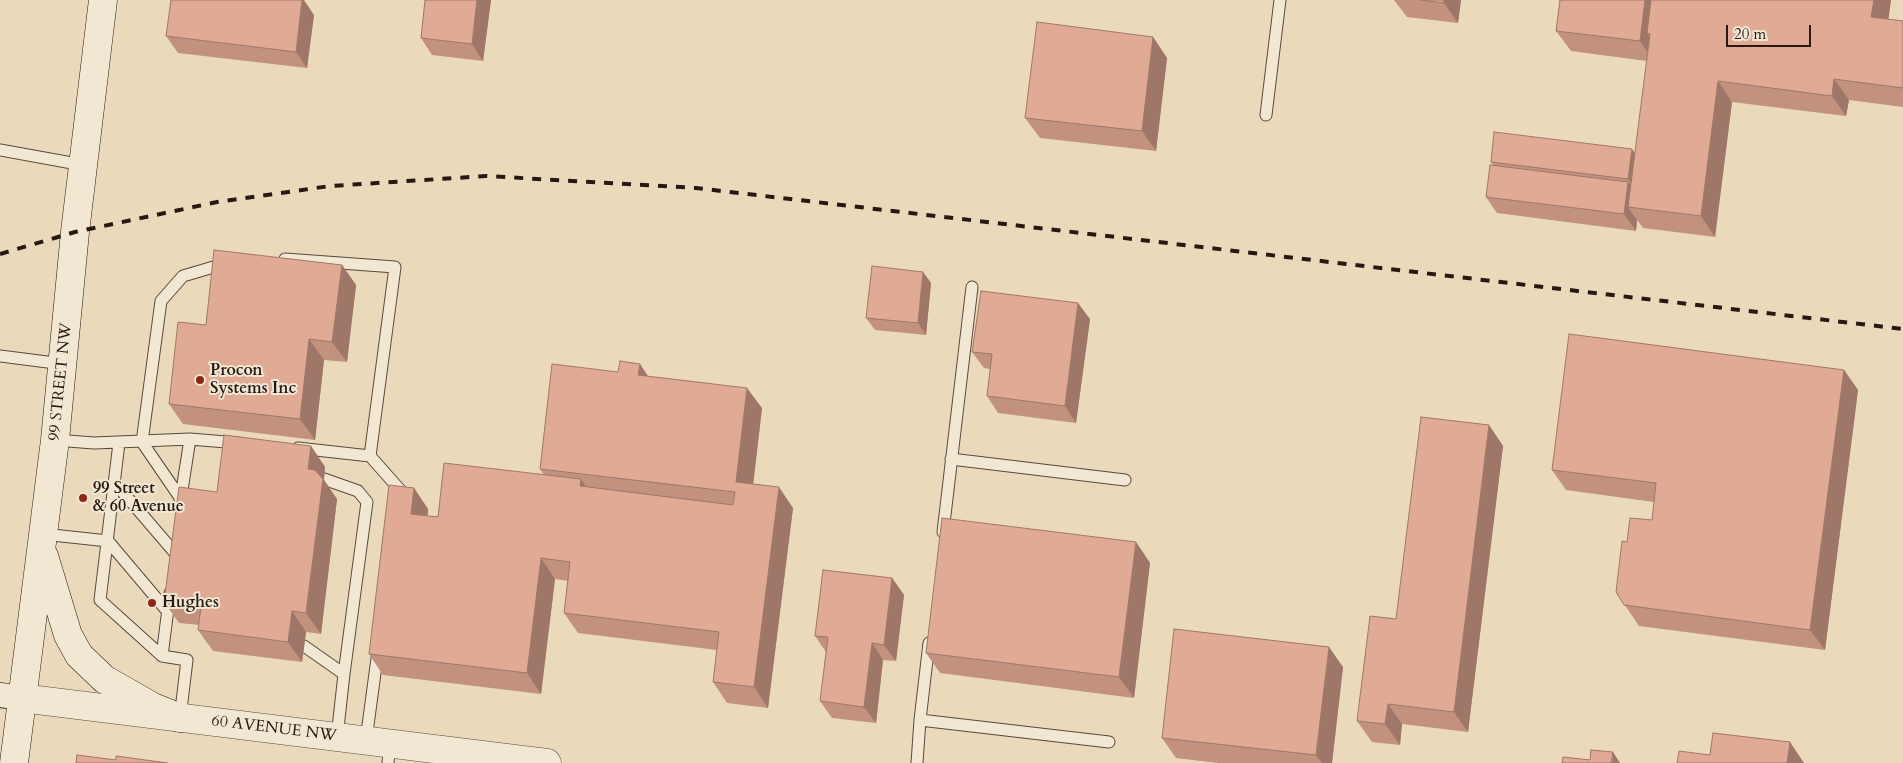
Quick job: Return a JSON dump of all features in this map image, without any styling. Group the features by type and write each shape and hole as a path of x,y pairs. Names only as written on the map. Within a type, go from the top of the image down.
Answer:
{"main road":[{"name":"99 STREET NW","path":"14,763 11,696 42,541 55,440 83,164 103,0"},
{"path":"42,541 68,635 79,655 104,679 153,707 180,718"},
{"name":"60 AVENUE NW","path":"11,696 337,737 381,749 547,763"}],"lane":[{"path":"1266,115 1280,0"},
{"path":"0,150 83,164"},
{"path":"269,258 395,267 370,456"},
{"path":"181,499 142,442 161,301 183,276 240,259"},
{"path":"941,546 972,286"},
{"path":"0,356 63,364"},
{"path":"55,440 119,443 190,440 246,443"},
{"path":"179,517 190,440"},
{"path":"119,443 100,600 162,656 187,660 180,718"},
{"path":"283,446 370,456 400,491 398,511"},
{"path":"951,459 1125,480"},
{"path":"324,479 358,491 367,502 337,737"},
{"path":"115,483 175,558 177,535"},
{"path":"42,541 108,541 168,612"},
{"path":"162,656 172,582"},
{"path":"917,763 930,633"},
{"path":"380,639 381,749"},
{"path":"304,646 344,674"},
{"path":"920,720 1109,742"}],"building":[{"path":"171,0 302,0 296,52 166,36"},
{"path":"425,0 477,0 472,44 421,38"},
{"path":"1421,0 1444,0 1444,3"},
{"path":"1560,0 1645,0 1640,41 1556,31"},
{"path":"1651,0 1874,0 1871,17 1903,21 1903,88 1834,79 1832,96 1718,81 1701,216 1628,207 1650,34 1647,33"},
{"path":"1037,22 1153,37 1142,131 1025,118"},
{"path":"1494,132 1632,149 1628,179 1491,162"},
{"path":"1490,165 1628,182 1624,214 1486,197"},
{"path":"214,250 342,265 332,342 309,339 300,419 169,404 178,322 206,325"},
{"path":"872,266 923,272 918,323 866,318"},
{"path":"981,291 1078,303 1065,406 987,396 992,354 972,352"},
{"path":"1569,334 1844,370 1810,630 1624,605 1616,592 1622,541 1627,542 1630,518 1652,520 1656,483 1552,470"},
{"path":"620,361 640,364 638,375 747,388 736,482 779,487 754,687 713,682 719,632 564,613 570,562 541,558 527,673 369,654 389,485 414,488 411,514 438,517 444,463 581,479 580,486 733,505 735,492 540,469 552,364 618,372"},
{"path":"1421,417 1489,425 1454,712 1388,704 1385,724 1357,721 1370,616 1396,619"},
{"path":"224,435 311,446 308,469 315,470 323,479 306,613 292,611 288,642 198,630 201,607 164,602 179,487 217,492"},
{"path":"942,518 1136,542 1119,677 926,653"},
{"path":"823,570 892,578 884,645 872,643 864,707 820,701 828,637 815,636"},
{"path":"1174,629 1329,647 1316,755 1162,738"},
{"path":"1713,733 1790,742 1787,763 1677,763 1679,751 1710,755"},
{"path":"1591,750 1613,752 1611,763 1562,763 1563,757 1590,760"},
{"path":"77,755 116,760 116,756 168,763 76,763"}],"railway":[{"path":"0,254 75,232 217,202 330,186 486,176 696,188 1903,329"}],"place":[{"name":"Procon Systems Inc","path":"200,380"},
{"name":"99 Street & 60 Avenue","path":"83,498"},
{"name":"Hughes","path":"152,603"}]}
